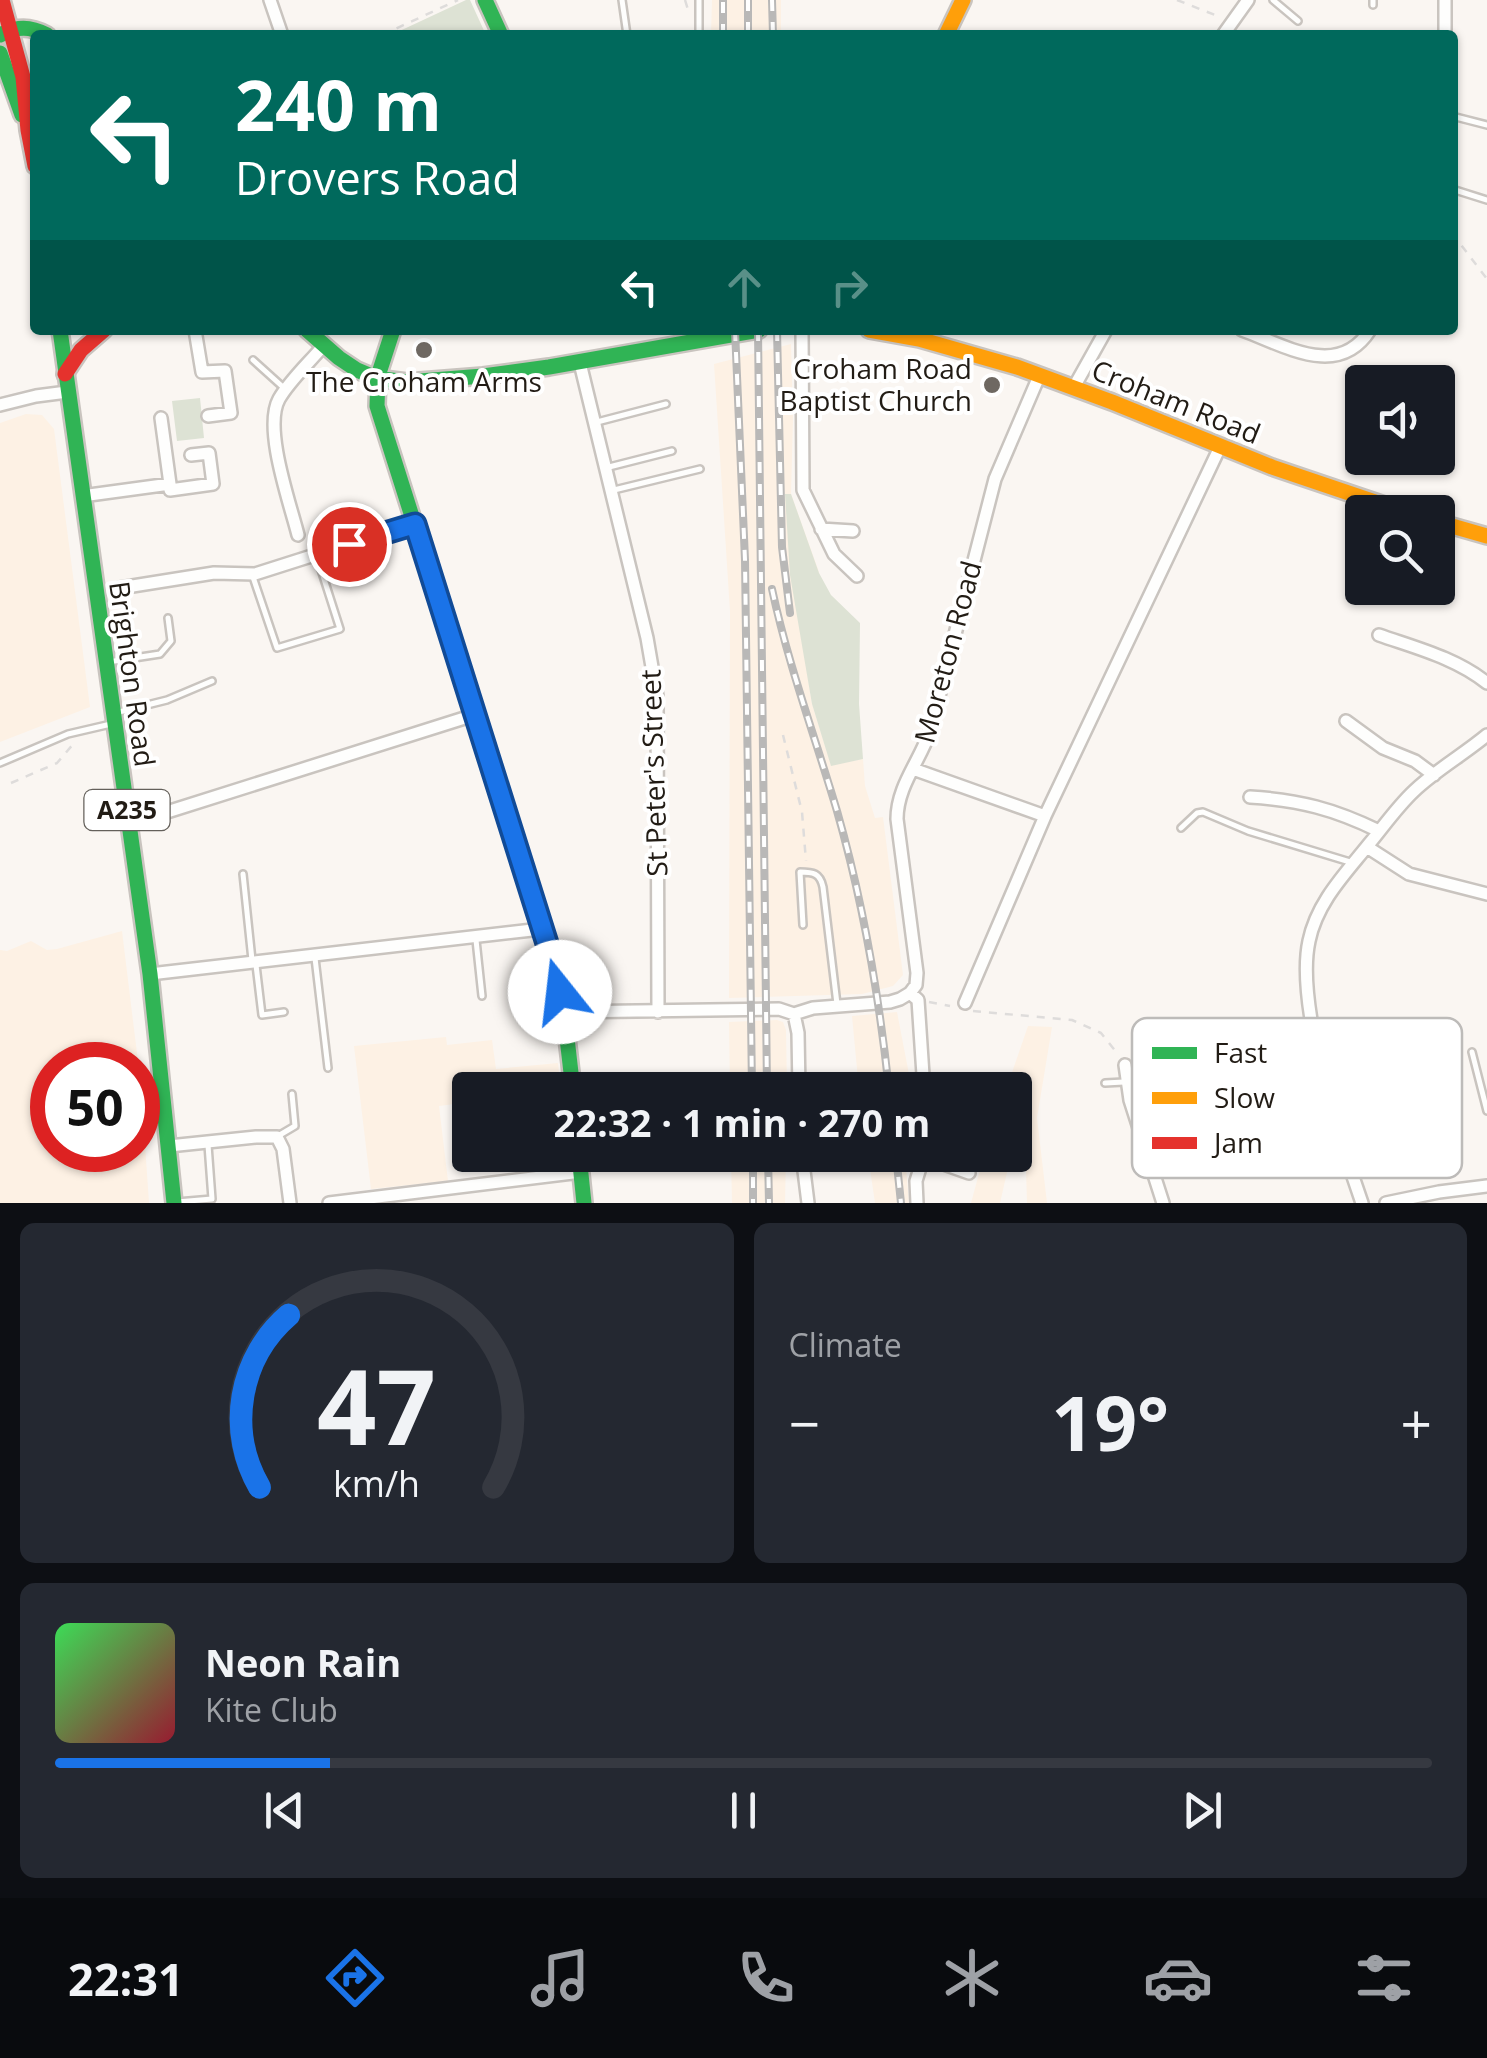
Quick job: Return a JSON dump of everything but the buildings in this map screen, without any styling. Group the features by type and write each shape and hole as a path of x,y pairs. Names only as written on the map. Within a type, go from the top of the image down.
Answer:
{"main road":[{"path":"2,0 8,35 24,83 30,140"},
{"path":"485,0 498,30"},
{"path":"948,30 963,0"},
{"path":"8,35 25,26 35,30"},
{"path":"0,53 28,130"},
{"name":"Brighton Road","path":"61,335 150,974 174,1203"},
{"path":"66,374 81,350 98,335"},
{"path":"312,335 347,364 394,381 580,363 724,335"},
{"path":"391,335 377,378 378,406 556,972 571,1072"},
{"name":"Croham Road","path":"910,335 1040,374 1300,478 1353,495"},
{"path":"1455,527 1487,536"},
{"path":"580,1172 584,1203"}],"street":[{"path":"270,0 280,30"},
{"path":"1225,30 1248,0"},
{"path":"1445,0 1446,30"},
{"path":"196,335 202,372 225,371 230,413 208,416"},
{"path":"802,335 803,490 834,554 857,576"},
{"path":"1074,387 1103,335"},
{"path":"1255,335 1327,357 1352,350 1366,335"},
{"path":"298,536 272,424 278,401 324,346"},
{"name":"St Peter's Street","path":"580,363 647,638 657,696 658,1012"},
{"name":"Moreton Road","path":"922,1072 914,996 917,973 897,819 900,796 930,730 999,466 1040,374"},
{"path":"0,405 67,392"},
{"path":"801,402 852,402"},
{"path":"161,418 170,490 212,484 209,453 191,455"},
{"path":"965,1003 1044,816 1220,446"},
{"path":"82,496 170,484"},
{"path":"120,588 214,573 252,574 415,524"},
{"path":"821,529 853,531"},
{"path":"1379,635 1462,666 1487,684"},
{"path":"129,824 474,715"},
{"path":"1346,721 1383,748 1421,764 1434,775"},
{"path":"1312,1018 1307,964 1310,938 1334,888 1409,796 1487,735"},
{"path":"910,774 1044,816"},
{"path":"1250,797 1291,800 1344,815 1379,832"},
{"path":"1367,846 1409,874 1487,894"},
{"path":"150,974 541,930"},
{"path":"564,1012 779,1009 794,1014 914,996"},
{"path":"794,1014 799,1072"},
{"path":"1125,1064 1132,1106"},
{"path":"169,1146 276,1137 284,1149 290,1203"},
{"path":"329,1203 580,1172"},
{"path":"804,1172 808,1203"},
{"path":"916,1203 919,1172"},
{"path":"1155,1178 1163,1203"},
{"path":"1355,1178 1362,1203"},
{"path":"1386,1203 1487,1186"}],"lane":[{"path":"622,0 626,30"},
{"path":"699,0 699,30"},
{"path":"1273,0 1298,21"},
{"path":"1458,118 1487,125"},
{"path":"1458,191 1487,200"},
{"path":"253,360 286,390"},
{"path":"594,422 666,404"},
{"path":"606,468 672,451"},
{"path":"612,491 700,469"},
{"path":"252,574 277,648 340,629 316,554"},
{"path":"105,662 160,654 172,641 168,618"},
{"path":"0,763 212,681"},
{"path":"1182,828 1203,812 1248,831 1353,863"},
{"path":"803,926 800,872 807,872 817,874 823,887 837,1006"},
{"path":"243,874 262,1015 284,1012"},
{"path":"475,937 482,996"},
{"path":"314,955 328,1068"},
{"path":"1472,1052 1487,1110"},
{"path":"1105,1083 1127,1082"},
{"path":"276,1137 295,1126 292,1094"},
{"path":"174,1203 212,1199 208,1142"}],"path":[{"path":"393,30 458,0"},
{"path":"1176,0 1230,23"},
{"path":"1458,241 1487,279"},
{"path":"11,783 57,762 84,729"},
{"path":"783,735 802,812 807,872"},
{"path":"914,996 981,1013 1072,1020 1101,1033 1125,1064"}],"shaded area":[{"path":"470,0 484,30 402,30"},
{"path":"712,0 781,0 781,30 711,30"},
{"path":"791,344 791,494 819,572 799,620 812,704 831,765 863,759 865,786 875,818 883,817 903,975 893,986 862,994 729,998 730,611 714,364"},
{"path":"200,398 204,438 177,441 172,401"},
{"path":"26,414 42,415 54,429 90,707 0,742 0,423"},
{"path":"785,494 791,494 819,573 831,595 860,623 863,759 831,766 812,704 790,575"},
{"path":"122,931 136,1042 30,1042 30,1172 147,1172 149,1203 0,1203 0,950 31,941 47,950"},
{"path":"897,1012 909,1072 857,1072 852,1016"},
{"path":"729,1022 783,1022 787,1072 730,1072"},
{"path":"1028,1026 1052,1027 1037,1118 1047,1203 1027,1203 1026,1172 1032,1172 1032,1072 1012,1072"},
{"path":"446,1037 447,1045 492,1040 496,1069 558,1063 559,1072 452,1072 452,1104 439,1106 448,1181 371,1189 354,1046"},
{"path":"731,1172 786,1172 785,1203 732,1203"},
{"path":"870,1172 906,1172 909,1203 875,1203"},
{"path":"979,1172 1007,1172 1000,1203 971,1203"}],"railway":[{"path":"723,0 723,30"},
{"path":"748,0 748,30"},
{"path":"772,0 773,30"},
{"path":"735,335 745,560 752,1072"},
{"path":"758,335 767,1072"},
{"path":"777,335 782,547 790,613"},
{"path":"772,589 855,880 887,1072"},
{"path":"753,1172 753,1203"},
{"path":"768,1172 769,1203"},
{"path":"898,1172 901,1203"}],"traffic: fast":[{"path":"485,0 499,30"},
{"path":"0,35 24,28 35,30"},
{"path":"0,53 22,115"},
{"path":"61,335 150,974 174,1203"},
{"path":"313,335 357,370 376,378 407,382 549,367 731,335"},
{"path":"391,335 378,376 377,406 556,971 571,1072"},
{"path":"581,1172 584,1203"}],"traffic: slow":[{"path":"948,30 963,0"},
{"path":"897,335 1017,367 1272,467 1355,495"},
{"path":"1455,527 1487,536"}],"traffic: jam":[{"path":"2,0 23,77 30,140"},
{"path":"65,374 81,350 98,335"}],"place":[{"name":"The Croham Arms","path":"424,350"},
{"name":"Croham Road Baptist Church","path":"992,385"}],"route":[{"path":"349,544 415,524 560,992"}]}
